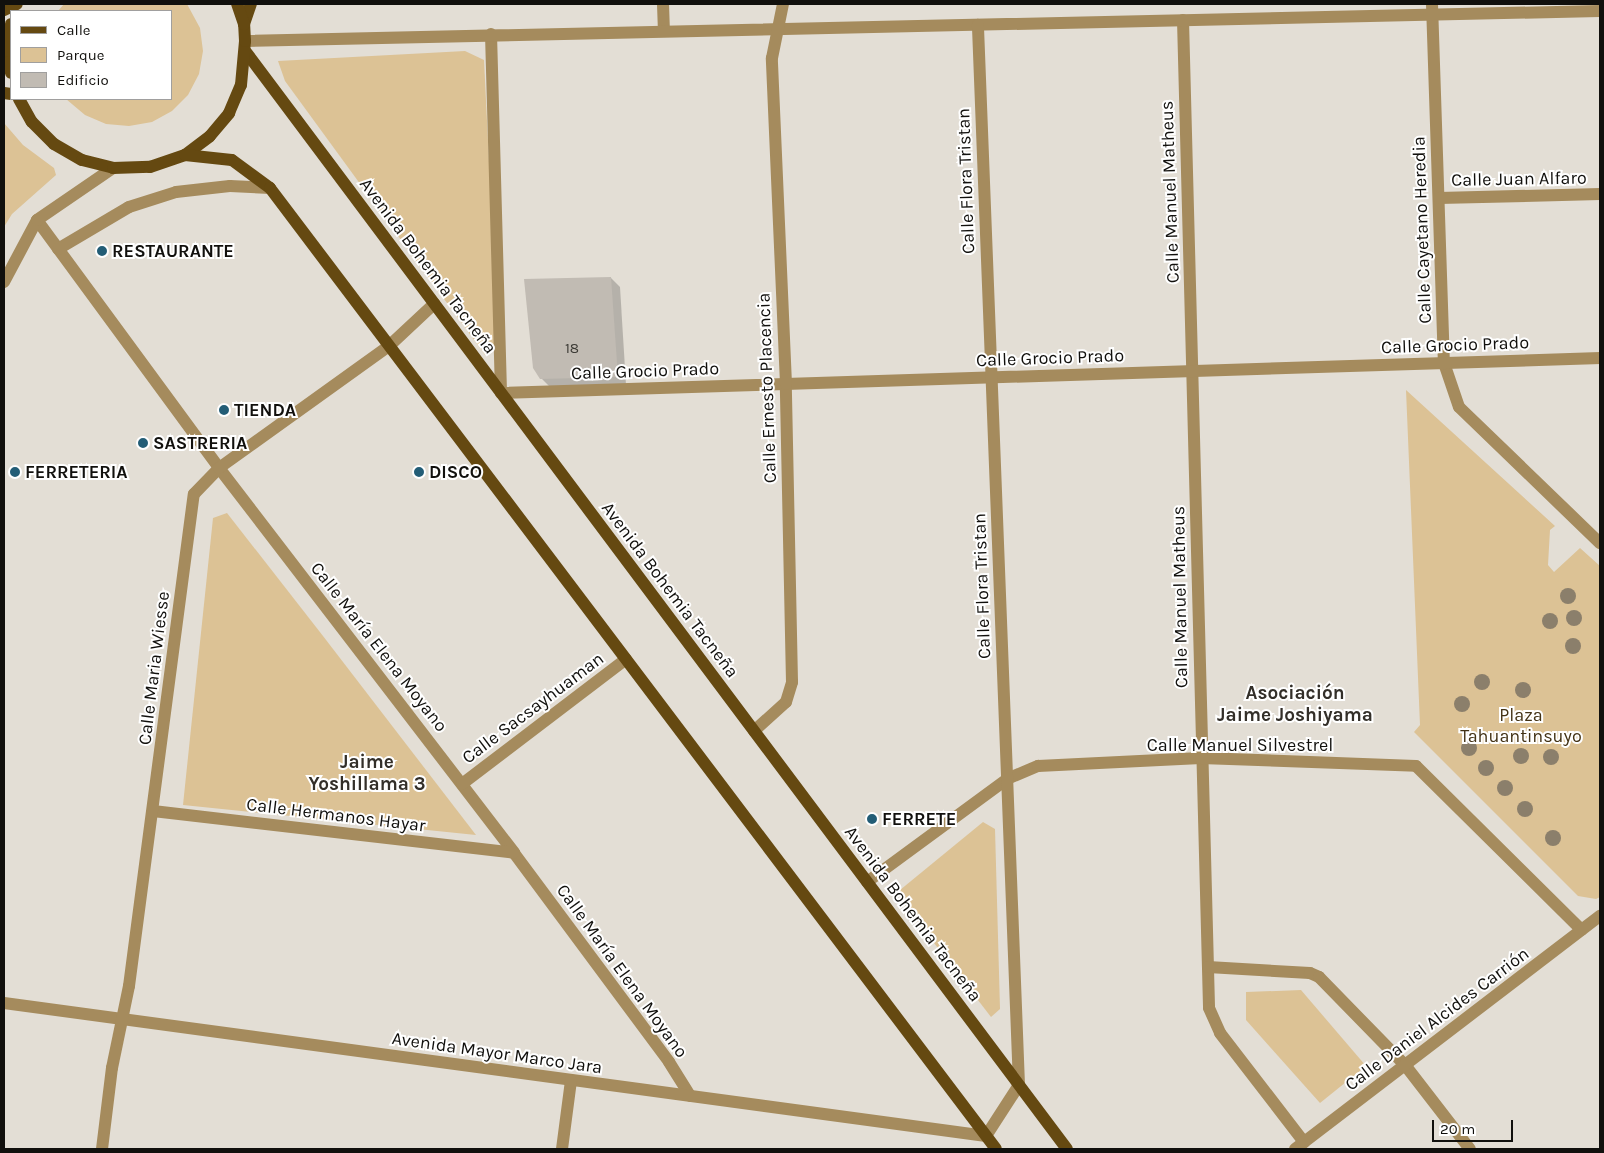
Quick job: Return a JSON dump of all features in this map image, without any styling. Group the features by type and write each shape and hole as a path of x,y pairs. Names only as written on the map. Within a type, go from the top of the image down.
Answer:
{"main road":[{"path":"4,10 17,4"},
{"path":"20,100 32,122 54,144 82,160 113,168 150,167 185,155 210,136 229,113 242,85 246,46 244,24 237,4"},
{"path":"244,24 251,4"},
{"name":"Avenida Bohemia Tacneña","path":"246,46 434,304 1067,1149"},
{"path":"185,155 232,160 270,188 996,1149"}],"street":[{"path":"663,4 664,31"},
{"name":"Calle Ernesto Placencia","path":"754,731 786,702 792,682 786,384 772,58 783,4"},
{"path":"246,46 491,34 1183,20 1432,9 1600,11"},
{"name":"Calle Cayetano Heredia","path":"1432,9 1444,363 1459,407 1600,544"},
{"name":"Calle Manuel Matheus","path":"1183,20 1201,758 1208,967 1212,1020 1300,1146"},
{"name":"Calle Flora Tristan","path":"978,25 1019,1085"},
{"path":"491,34 501,393"},
{"path":"4,282 7,270 37,220 113,168"},
{"path":"58,249 129,207 176,192 230,186 270,188"},
{"name":"Calle Juan Alfaro","path":"1439,198 1600,194"},
{"name":"Calle María Elena Moyano","path":"37,220 219,468 514,853 669,1062 690,1096"},
{"name":"Calle Maria Wiesse","path":"102,1149 153,811 194,494 219,468 389,346 434,304"},
{"name":"Calle Grocio Prado","path":"501,393 1600,358"},
{"name":"Calle Sacsayhuaman","path":"462,784 626,660"},
{"name":"Calle Manuel Silvestrel","path":"867,882 1007,779 1038,766 1201,758 1416,766 1582,930"},
{"name":"Calle Hermanos Hayar","path":"153,811 514,853"},
{"name":"Calle Daniel Alcides Carrión","path":"1300,1146 1600,916"},
{"path":"1208,967 1310,973 1319,977 1405,1065 1470,1149"},
{"name":"Avenida Mayor Marco Jara","path":"4,1003 121,1021 986,1136"},
{"path":"562,1149 571,1080"},
{"path":"986,1136 1019,1085"}],"green space":[{"path":"64,4 187,4 200,28 203,51 199,74 188,95 172,111 152,122 129,126 106,124 85,115 67,100 172,100 172,10 59,10"},
{"path":"465,51 484,60 498,346 485,355 285,81 278,61"},
{"path":"4,123 23,145 54,168 56,175 12,214 4,227"},
{"name":"Plaza Tahuantinsuyo","path":"1406,390 1555,526 1550,530 1548,565 1554,572 1580,548 1600,566 1600,897 1596,899 1578,896 1414,732 1420,725"},
{"path":"227,513 476,835 183,805 213,518"},
{"path":"983,822 995,829 1000,1009 991,1017 904,904 900,890"},
{"path":"1301,990 1366,1066 1320,1103 1246,1020 1246,992"}],"building":[{"path":"611,277 618,377 540,379 533,368 524,279"}],"place":[{"name":"RESTAURANTE","path":"102,251"},
{"name":"TIENDA","path":"224,410"},
{"name":"SASTRERIA","path":"143,443"},
{"name":"FERRETERIA","path":"15,472"},
{"name":"DISCO","path":"419,472"},
{"name":"FERRETE","path":"872,819"}],"district":[{"name":"Asociación Jaime Joshiyama","path":"1295,705"},
{"name":"Jaime Yoshillama 3","path":"367,774"}]}
